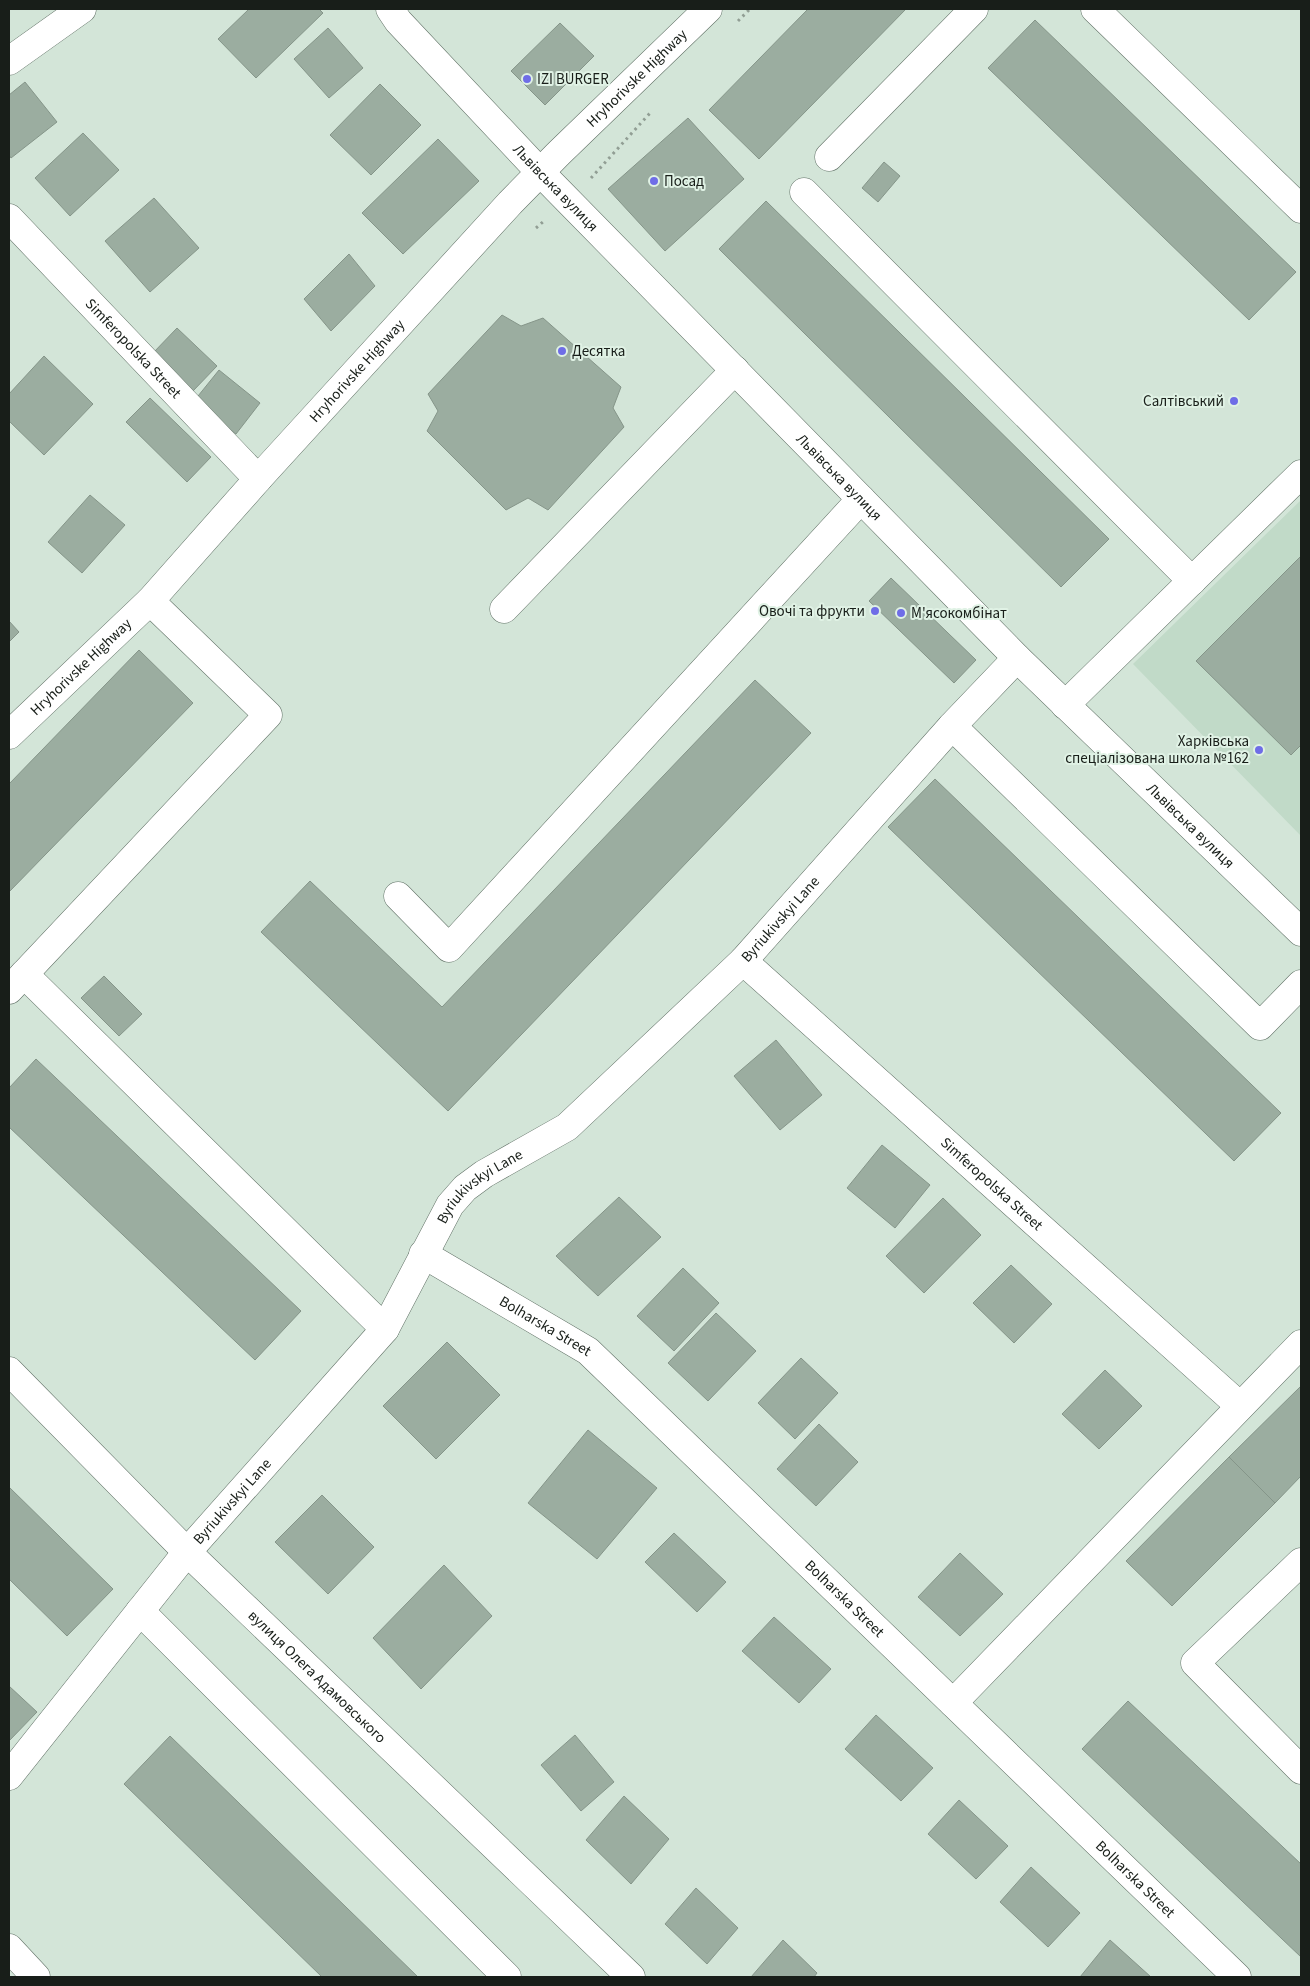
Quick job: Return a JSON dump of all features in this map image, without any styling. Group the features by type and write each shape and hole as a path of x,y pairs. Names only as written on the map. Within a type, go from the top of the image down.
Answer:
{"street":[{"path":"9,62 82,9"},
{"name":"Львівська вулиця","path":"390,9 398,21 540,172 1017,658 1301,932"},
{"name":"Hryhorivske Highway","path":"9,735 150,601 258,479 540,172 708,9"},
{"path":"830,157 974,9"},
{"path":"1095,9 1301,209"},
{"path":"804,192 1192,581"},
{"name":"Simferopolska Street","path":"9,218 258,479"},
{"path":"504,609 735,370"},
{"path":"1065,705 1301,474"},
{"path":"398,896 449,948 861,499"},
{"path":"150,601 268,715 16,982 386,1329"},
{"name":"Byriukivskyi Lane","path":"9,1776 187,1552 386,1329 450,1206 465,1188 484,1174 567,1127 743,961 952,726 1017,658"},
{"path":"952,726 1260,1026 1301,984"},
{"name":"Simferopolska Street","path":"743,961 1240,1406"},
{"name":"Bolharska Street","path":"424,1254 588,1351 1237,1977"},
{"path":"953,1703 1301,1344"},
{"name":"вулиця Олега Адамовського","path":"9,1371 187,1552 631,1977"},
{"path":"1301,1562 1195,1663 1301,1770"},
{"path":"140,1611 507,1977"},
{"path":"9,1948 36,1977"}],"shaded area":[{"name":"Харківська спеціалізована школа №162","path":"1301,500 1301,836 1133,664"}],"building":[{"path":"249,9 319,9 323,13 256,78 218,39"},
{"path":"808,9 906,9 759,159 709,110"},
{"path":"1035,20 1296,272 1249,320 988,68"},
{"path":"560,23 594,56 545,105 511,71"},
{"path":"328,28 363,68 329,98 294,59"},
{"path":"25,82 57,122 11,158 9,155 9,95"},
{"path":"380,84 421,125 371,175 330,135"},
{"path":"688,118 744,179 665,251 608,189"},
{"path":"83,133 119,170 70,216 35,178"},
{"path":"438,139 479,181 403,254 362,213"},
{"path":"884,162 900,176 878,202 862,188"},
{"path":"154,198 199,248 150,292 105,241"},
{"path":"766,201 1109,539 1061,587 719,249"},
{"path":"349,254 375,286 331,331 304,299"},
{"path":"502,315 521,326 543,318 621,387 613,408 624,427 548,510 528,498 506,510 427,431 438,411 428,394"},
{"path":"177,328 217,366 193,391 153,353"},
{"path":"44,356 93,404 44,455 9,421 9,394"},
{"path":"219,370 260,403 236,434 194,401"},
{"path":"150,398 211,457 187,482 126,422"},
{"path":"90,495 125,525 82,573 48,542"},
{"path":"1301,556 1301,745 1291,755 1196,661"},
{"path":"891,578 976,660 954,683 869,601"},
{"path":"9,621 19,632 9,642"},
{"path":"139,650 193,703 9,892 9,784"},
{"path":"755,680 811,733 448,1111 261,932 310,881 442,1007"},
{"path":"935,779 1281,1113 1234,1161 888,827"},
{"path":"104,976 142,1014 119,1036 81,998"},
{"path":"776,1040 822,1095 780,1130 734,1076"},
{"path":"36,1059 301,1311 255,1360 9,1127 9,1088"},
{"path":"882,1145 930,1185 895,1228 847,1188"},
{"path":"619,1197 661,1237 598,1296 556,1256"},
{"path":"943,1198 981,1235 924,1293 886,1256"},
{"path":"1011,1265 1052,1304 1014,1343 973,1303"},
{"path":"683,1268 719,1303 674,1351 637,1316"},
{"path":"716,1313 756,1351 708,1401 668,1363"},
{"path":"447,1342 500,1395 436,1459 383,1406"},
{"path":"801,1358 838,1393 795,1439 758,1403"},
{"path":"1105,1370 1142,1406 1099,1449 1062,1414"},
{"path":"1301,1386 1301,1476 1275,1503 1229,1457"},
{"path":"819,1424 858,1462 816,1506 777,1469"},
{"path":"588,1430 657,1488 597,1559 528,1503"},
{"path":"1229,1457 1275,1503 1172,1606 1126,1561"},
{"path":"9,1487 113,1589 67,1636 9,1579"},
{"path":"322,1495 374,1547 328,1594 275,1542"},
{"path":"674,1533 726,1582 697,1612 645,1562"},
{"path":"960,1553 1003,1594 960,1636 918,1597"},
{"path":"444,1565 492,1616 421,1689 373,1638"},
{"path":"774,1617 831,1669 799,1703 742,1651"},
{"path":"9,1686 37,1712 9,1741"},
{"path":"1128,1701 1301,1864 1301,1957 1082,1749"},
{"path":"876,1715 933,1768 901,1801 845,1749"},
{"path":"575,1735 614,1782 581,1811 541,1765"},
{"path":"170,1736 418,1977 322,1977 124,1784"},
{"path":"624,1796 669,1839 631,1884 586,1840"},
{"path":"959,1800 1008,1846 976,1879 928,1834"},
{"path":"1031,1867 1080,1913 1048,1947 1000,1902"},
{"path":"696,1888 738,1928 707,1964 665,1924"},
{"path":"783,1940 817,1973 814,1977 751,1977"},
{"path":"1110,1940 1151,1977 1080,1977"}],"place":[{"name":"IZI BURGER","path":"527,79"},
{"name":"Посад","path":"654,181"},
{"name":"Десятка","path":"562,351"},
{"name":"Салтівський","path":"1234,401"},
{"name":"Овочі та фрукти","path":"875,611"},
{"name":"М'ясокомбінат","path":"901,613"},
{"name":"Харківська спеціалізована школа №162","path":"1259,750"}]}
